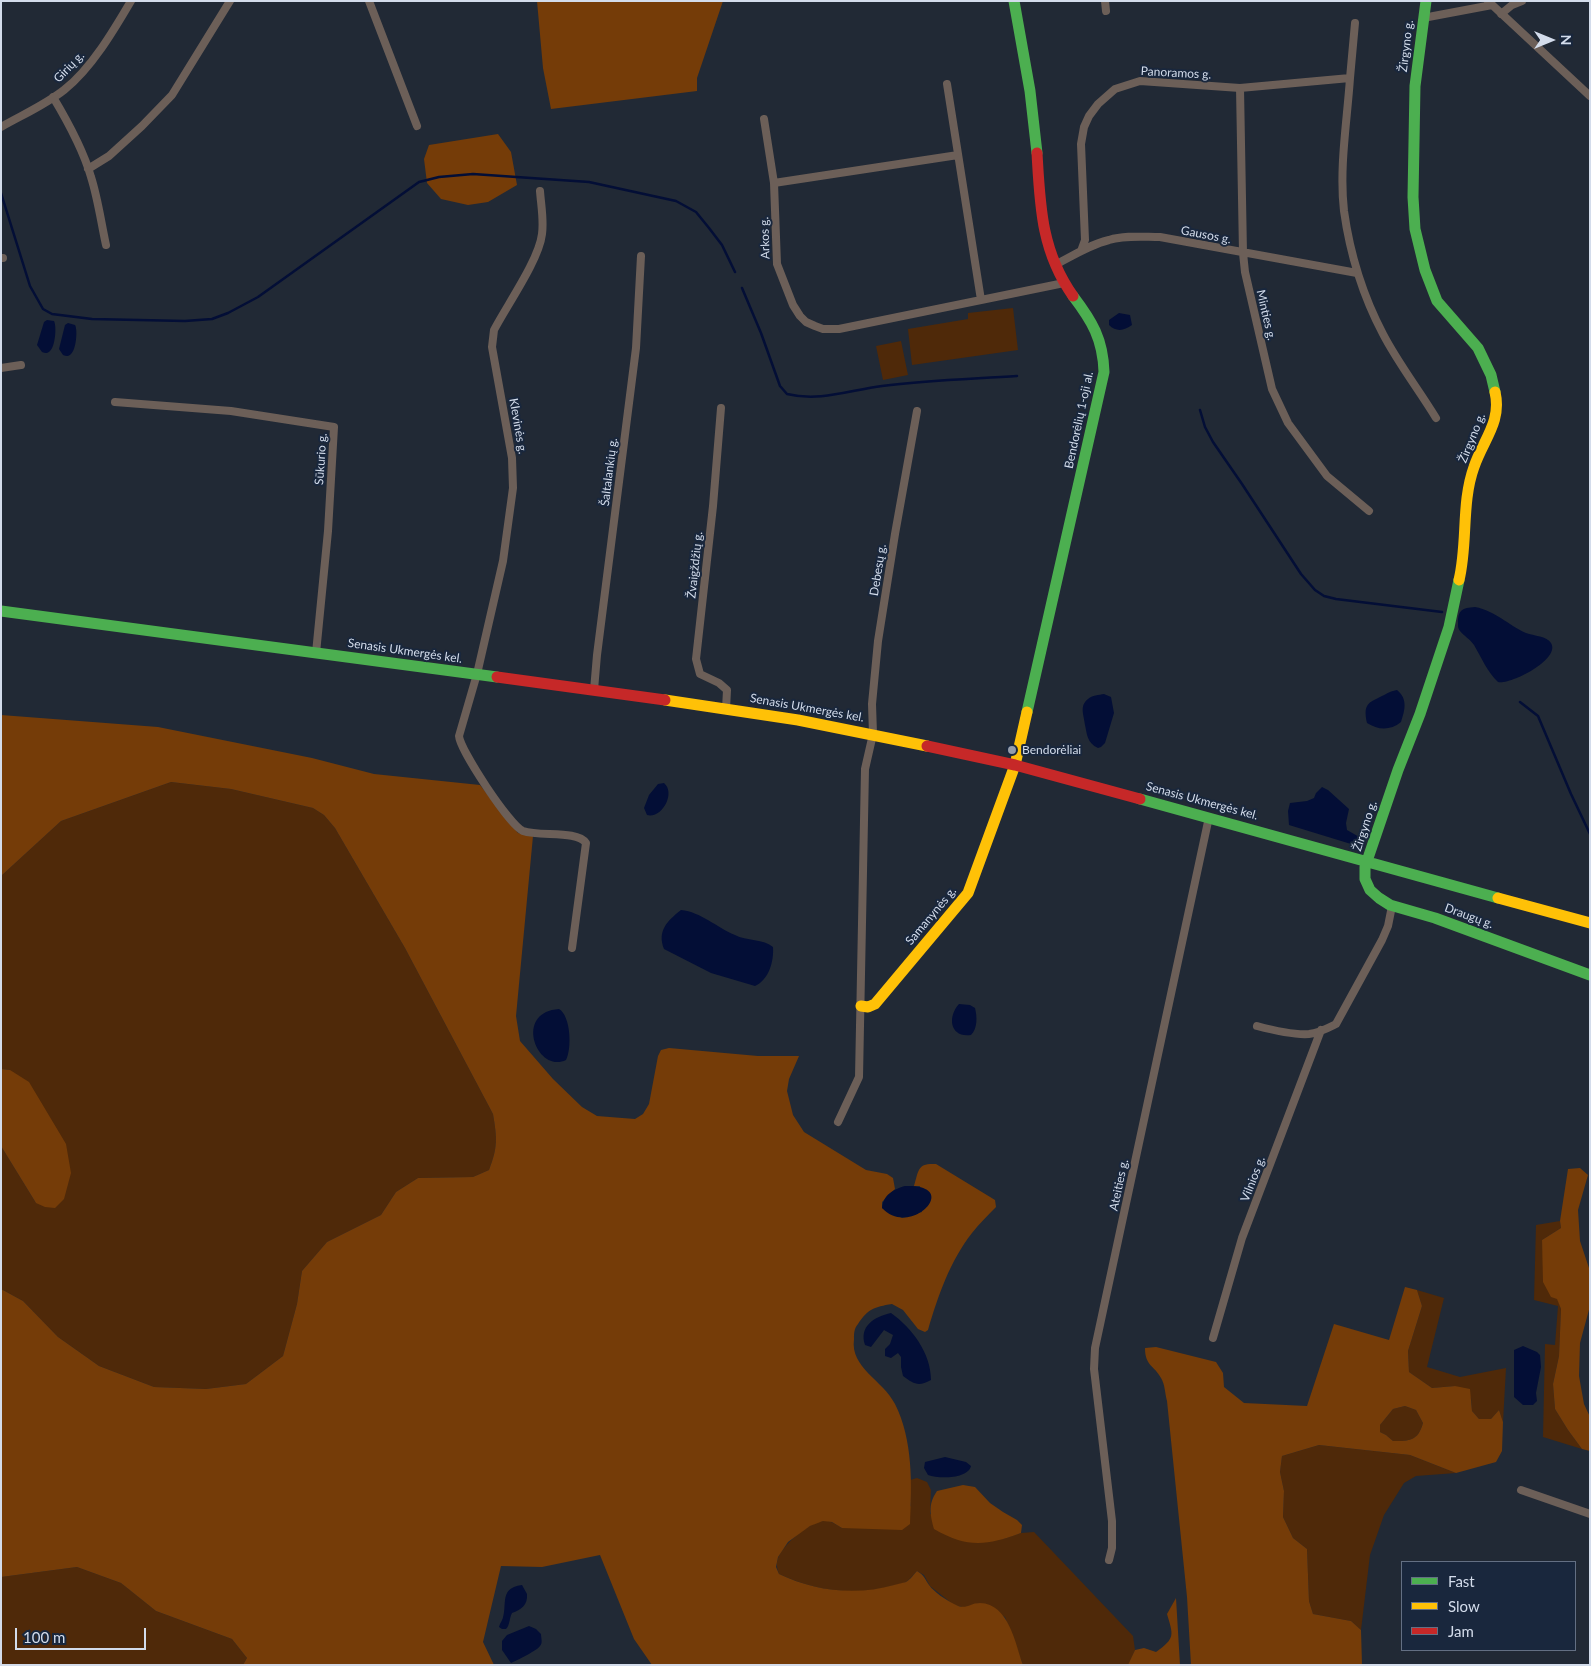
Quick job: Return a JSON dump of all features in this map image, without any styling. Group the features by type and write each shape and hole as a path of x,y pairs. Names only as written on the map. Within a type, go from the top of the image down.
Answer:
{"street":[{"name":"Girių g.","path":"1,127 64,90 80,75 97,53 131,1"},
{"path":"88,169 110,156 172,95 230,1"},
{"path":"369,1 417,126"},
{"name":"Bendorėlių 1-oji al.","path":"1014,1 1034,121 1044,230 1055,265 1064,283 1098,334 1104,353 1104,372 1015,765"},
{"path":"1105,1 1106,11"},
{"name":"Žirgyno g.","path":"1368,861 1449,627 1464,560 1467,495 1474,467 1496,422 1498,404 1491,375 1478,348 1437,301 1425,270 1415,229 1412,198 1415,86 1426,1"},
{"path":"1501,14 1512,5 1522,1"},
{"path":"1424,18 1490,3 1590,96"},
{"path":"1355,23 1343,182 1344,211 1357,273 1367,300 1384,335 1436,418"},
{"name":"Panoramos g.","path":"1081,250 1085,240 1081,144 1084,127 1098,104 1115,89 1140,81 1240,88 1350,78"},
{"path":"946,84 981,300"},
{"name":"Minties g.","path":"1240,88 1245,272 1272,389 1288,423 1327,476 1369,511"},
{"path":"53,97 76,140 88,169 106,244"},
{"name":"Arkos g.","path":"764,119 774,183 777,264 793,305 806,322 823,329 839,329 1064,283"},
{"path":"774,183 958,155"},
{"name":"Klevinės g.","path":"540,191 543,232 540,244 531,265 494,330 492,337 492,347 512,458 513,488 503,561 477,674 459,736 461,745 477,772 512,821 522,831 579,836 586,843 572,948"},
{"name":"Gausos g.","path":"1055,265 1081,250 1109,239 1134,236 1160,237 1357,273"},
{"name":"Šaltalankių g.","path":"594,690 636,348 641,256"},
{"path":"1,368 21,365"},
{"name":"Sūkurio g.","path":"115,402 231,411 334,427 327,540 316,653"},
{"name":"Žvaigždžių g.","path":"721,408 713,506 696,659 700,674 719,683 727,690 726,709"},
{"name":"Debesų g.","path":"873,734 872,704 878,641 916,411"},
{"name":"Senasis Ukmergės kel.","path":"1,611 594,690 726,709 873,734 1015,765 1590,923"},
{"path":"838,1122 859,1077 865,770 873,734"},
{"name":"Samanynės g.","path":"861,1006 868,1007 875,1004 968,893 1015,765"},
{"name":"Ateities g.","path":"1110,1560 1112,1521 1094,1369 1095,1348 1209,817"},
{"name":"Draugų g.","path":"1368,861 1364,868 1366,883 1374,894 1392,906 1422,914 1590,975"},
{"path":"1256,1026 1309,1034 1336,1024 1382,940 1388,926 1392,906"},
{"name":"Vilnios g.","path":"1213,1338 1242,1238 1321,1030"},
{"path":"1520,1490 1590,1514"}],"shaded area":[{"path":"537,1 723,1 697,78 697,91 551,109 543,68"},
{"path":"498,134 511,152 517,185 488,202 468,205 441,199 427,183 424,159 429,145"},
{"path":"1013,308 1018,350 912,365 908,329 968,319 968,313"},
{"path":"901,341 908,375 883,380 876,346"},
{"path":"1,715 158,727 312,758 374,774 480,785 518,833 533,836 516,1016 520,1041 553,1079 582,1107 597,1116 635,1119 643,1114 649,1104 658,1056 661,1050 669,1048 758,1056 799,1056 789,1079 787,1091 793,1115 804,1132 866,1170 887,1174 893,1178 895,1189 882,1202 882,1208 902,1218 922,1212 920,1186 914,1186 922,1166 930,1164 936,1164 995,1200 996,1207 972,1233 957,1255 941,1292 928,1330 925,1332 918,1329 903,1310 892,1304 868,1312 854,1331 854,1349 857,1358 868,1373 890,1396 901,1418 910,1462 910,1524 902,1530 842,1528 832,1522 823,1521 810,1526 788,1542 778,1557 776,1567 779,1574 792,1580 821,1588 850,1591 880,1588 906,1582 917,1571 934,1590 958,1606 965,1607 980,1603 990,1605 998,1610 1014,1636 1023,1665 652,1665 634,1639 600,1555 542,1567 501,1566 483,1642 494,1665 243,1665 247,1658 232,1639 156,1611 121,1583 77,1567 1,1577 1,1289 23,1301 58,1337 99,1366 154,1387 206,1389 246,1384 283,1356 297,1304 302,1271 327,1242 381,1215 396,1192 418,1178 473,1177 489,1170 496,1142 493,1114 405,948 335,828 324,815 313,808 231,789 171,782 61,821 1,876"},
{"path":"171,782 231,789 313,808 324,815 335,828 405,948 493,1114 496,1136 494,1155 489,1170 473,1177 418,1178 396,1192 381,1215 327,1242 302,1271 297,1304 283,1356 246,1384 206,1389 154,1387 99,1366 58,1337 23,1301 1,1289 1,1146 36,1203 10,1070 1,1069 1,876 61,821"},
{"path":"1,1069 10,1070 29,1082 66,1144 71,1173 64,1199 55,1208 45,1207 36,1203 1,1146"},
{"path":"1580,1168 1588,1175 1578,1210 1580,1241 1590,1271 1590,1306 1580,1343 1579,1376 1584,1404 1590,1417 1590,1451 1582,1449 1555,1409 1553,1384 1559,1356 1561,1309 1557,1299 1551,1297 1543,1282 1542,1240 1561,1228 1560,1221 1568,1169"},
{"path":"1560,1221 1561,1228 1542,1240 1543,1253 1561,1309 1559,1356 1553,1384 1555,1409 1582,1449 1543,1437 1545,1344 1555,1345 1558,1306 1534,1300 1536,1225"},
{"path":"1405,1287 1417,1290 1422,1306 1408,1351 1409,1372 1432,1388 1455,1386 1470,1389 1472,1411 1479,1419 1491,1419 1499,1410 1503,1422 1502,1451 1496,1462 1456,1473 1410,1455 1319,1445 1282,1456 1280,1472 1284,1491 1283,1517 1293,1538 1307,1549 1309,1601 1313,1614 1351,1621 1361,1630 1362,1665 1191,1665 1187,1597 1167,1401 1162,1380 1148,1362 1145,1348 1156,1347 1216,1362 1223,1373 1224,1387 1244,1403 1307,1406 1334,1324 1389,1340","holes":["1405,1406 1416,1410 1423,1423 1416,1437 1404,1441 1393,1441 1380,1432 1380,1425 1393,1409"]},
{"path":"1417,1290 1444,1298 1427,1367 1460,1377 1506,1368 1503,1422 1499,1410 1491,1419 1479,1419 1472,1411 1471,1398 1455,1386 1432,1388 1409,1372 1408,1351 1422,1306"},
{"path":"1405,1406 1416,1410 1423,1423 1421,1429 1416,1437 1412,1439 1393,1441 1380,1432 1380,1425 1393,1409"},
{"path":"1319,1445 1410,1455 1456,1473 1416,1476 1404,1483 1384,1515 1370,1555 1361,1630 1351,1621 1313,1614 1309,1601 1307,1549 1293,1538 1283,1517 1284,1491 1280,1472 1282,1456"},
{"path":"917,1478 927,1482 931,1490 930,1514 1003,1539 1021,1533 1034,1532 1133,1636 1135,1650 1129,1664 1023,1665 1005,1617 979,1603 966,1608 954,1605 930,1586 924,1575 917,1571 904,1583 863,1591 820,1588 779,1574 777,1562 781,1553 791,1541 811,1525 826,1521 842,1528 911,1506 910,1480"},
{"path":"963,1485 975,1487 990,1503 1017,1520 1022,1525 1021,1533 997,1541 977,1543 957,1539 934,1529 931,1509 932,1500 937,1491"},
{"path":"77,1567 121,1583 156,1611 232,1639 247,1658 243,1665 1,1665 1,1577"},
{"path":"1176,1598 1180,1665 1128,1665 1135,1650 1144,1648 1156,1652 1170,1639 1171,1627 1167,1614"}],"water":[{"path":"1119,313 1130,315 1132,325 1120,330 1114,329 1109,325 1109,320"},
{"path":"47,320 54,321 55,332 52,349 46,353 42,352 37,345 44,322"},
{"path":"68,323 75,325 76,335 73,352 67,356 63,355 59,349 65,325"},
{"path":"1475,607 1496,615 1526,633 1547,639 1551,643 1552,649 1549,656 1533,670 1513,679 1498,682 1488,670 1474,645 1458,628 1460,612 1467,608"},
{"path":"1397,690 1404,701 1401,722 1388,728 1375,727 1367,723 1366,708 1368,705 1377,698"},
{"path":"1104,694 1111,697 1114,713 1105,743 1098,748 1088,738 1083,708 1085,702 1090,698"},
{"path":"664,783 669,793 666,804 658,813 647,815 644,808 649,795 658,784"},
{"path":"1322,787 1349,809 1346,823 1347,830 1361,838 1362,842 1351,844 1289,825 1288,811 1290,803 1307,801 1314,798"},
{"path":"681,910 702,917 739,937 769,944 773,947 770,970 764,979 755,986 711,973 664,949 662,937 665,927 671,918"},
{"path":"959,1004 970,1005 975,1008 976,1025 971,1035 959,1033 953,1026 953,1015"},
{"path":"559,1009 566,1018 570,1041 566,1060 555,1062 546,1058 539,1051 534,1041 533,1030 537,1020 545,1013"},
{"path":"905,1186 922,1188 930,1193 931,1200 926,1208 917,1214 906,1217 893,1216 882,1208 884,1200 890,1193"},
{"path":"891,1313 906,1326 919,1342 928,1360 931,1380 916,1384 903,1376 901,1357 898,1353 891,1358 885,1356 885,1349 890,1344 893,1335 884,1330 871,1347 865,1345 864,1333 869,1323"},
{"path":"1523,1346 1540,1355 1541,1367 1536,1393 1537,1401 1533,1405 1523,1405 1514,1397 1514,1350"},
{"path":"945,1457 966,1462 971,1466 969,1470 959,1476 939,1477 928,1475 924,1468 925,1462"},
{"path":"522,1585 527,1594 525,1604 521,1609 512,1613 506,1629 502,1629 499,1627 503,1618 506,1595 509,1590"},
{"path":"529,1626 541,1634 541,1645 531,1653 511,1663 502,1650 502,1641 507,1635"}],"waterway":[{"path":"1,193 30,286 43,309 52,314 92,319 185,321 212,319 228,313 258,297 419,182 439,177 473,174 589,182 676,201 696,212 722,245 735,272"},
{"path":"742,288 780,386 787,394 811,397 899,384 1017,376"},
{"path":"1200,410 1205,427 1213,442 1301,574 1315,590 1324,596 1336,599 1442,612"},
{"path":"1520,702 1538,716 1590,834"}],"traffic: fast":[{"path":"1014,1 1030,91 1037,153"},
{"path":"1426,1 1415,86 1413,197 1415,229 1425,270 1437,301 1478,348 1491,375 1495,392"},
{"path":"1027,712 1104,372 1099,340 1091,322 1073,296"},
{"path":"1459,580 1449,627 1365,867 1365,879 1370,890 1390,905 1435,918 1590,975"},
{"path":"1,611 497,677"},
{"path":"1140,799 1498,898"}],"traffic: slow":[{"path":"1459,580 1462,566 1467,495 1474,467 1494,422 1496,413 1495,392"},
{"path":"665,700 798,720 927,746"},
{"path":"861,1006 868,1007 875,1004 968,893 1015,765 1027,712"},
{"path":"1498,898 1590,923"}],"traffic: jam":[{"path":"1037,153 1041,209 1048,245 1062,279 1073,296"},
{"path":"497,677 665,700"},
{"path":"927,746 1015,765 1140,799"}],"place":[{"name":"Bendorėliai","path":"1012,750"}]}
